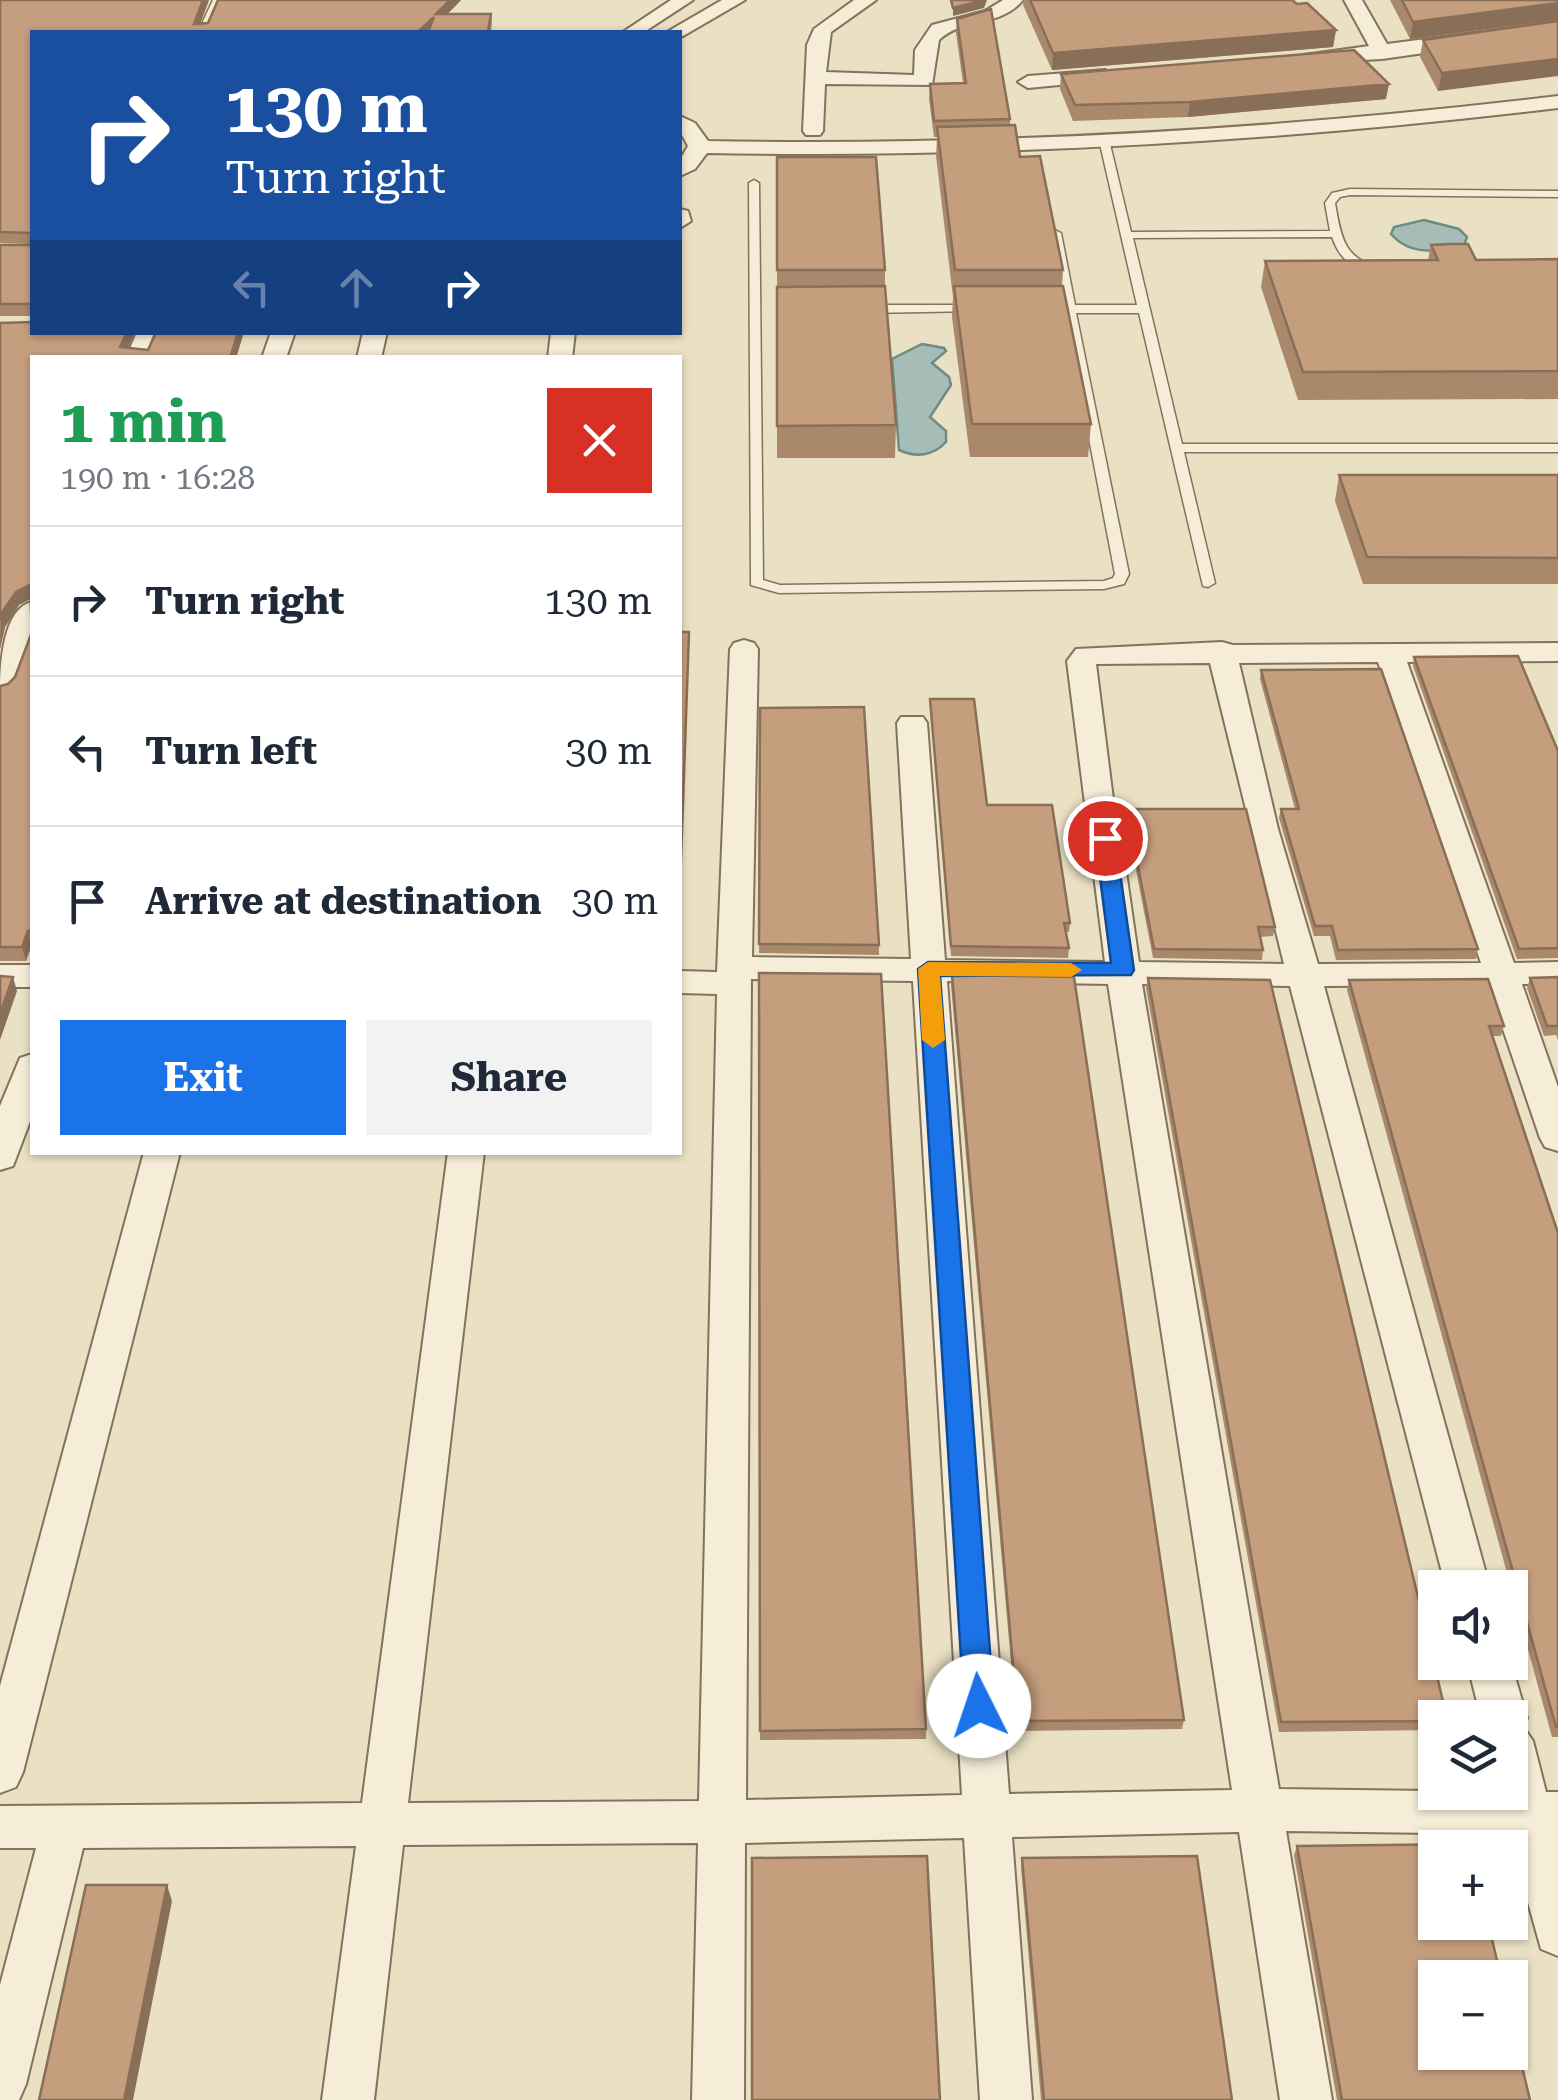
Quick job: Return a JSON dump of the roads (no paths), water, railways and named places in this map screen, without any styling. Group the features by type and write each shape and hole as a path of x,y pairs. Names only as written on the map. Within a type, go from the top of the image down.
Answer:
{"street":[{"path":"635,30 684,0"},
{"path":"680,30 736,0"},
{"path":"813,132 816,45 823,28 868,0"},
{"path":"932,103 921,70 927,36 936,29 996,16 1014,0"},
{"path":"1353,0 1382,53"},
{"path":"1286,62 1558,28"},
{"path":"1028,82 1121,75"},
{"path":"815,78 924,82"},
{"path":"701,146 909,150 1105,144 1334,128 1558,102"},
{"path":"682,124 698,136 701,146 698,156 682,168"},
{"path":"0,688 23,622"},
{"path":"718,2100 734,976 744,649"},
{"path":"1222,651 1302,976 1463,1570"},
{"path":"1306,2100 1123,970 1081,661 1098,652 1556,656"},
{"path":"1389,652 1558,1138"},
{"path":"912,723 1006,2100"},
{"path":"682,982 734,976 928,969 1302,976 1558,973"},
{"path":"0,976 30,976"},
{"path":"0,1157 30,1072"},
{"path":"0,1772 161,1155"},
{"path":"348,2100 466,1155"},
{"path":"1528,1779 1544,1813 1558,1933"},
{"path":"0,1827 724,1822 1259,1810 1544,1813"},
{"path":"0,2084 65,1826"}],"lane":[{"path":"203,30 218,0"},
{"path":"1105,144 1208,583"},
{"path":"754,183 756,582 779,590 1104,585 1118,581 1122,574 1050,213"},
{"path":"1382,266 1352,264 1345,257 1330,203 1336,195 1558,194"},
{"path":"1125,235 1337,234"},
{"path":"754,309 774,309"},
{"path":"854,309 993,309"},
{"path":"1052,309 1141,309"},
{"path":"1176,448 1558,448"}],"water":[{"path":"1424,220 1459,229 1467,237 1464,245 1416,249 1391,234 1394,227"},
{"path":"922,344 944,348 946,351 932,363 949,377 951,385 930,417 946,431 946,442 930,453 918,455 899,450 892,359"}]}
